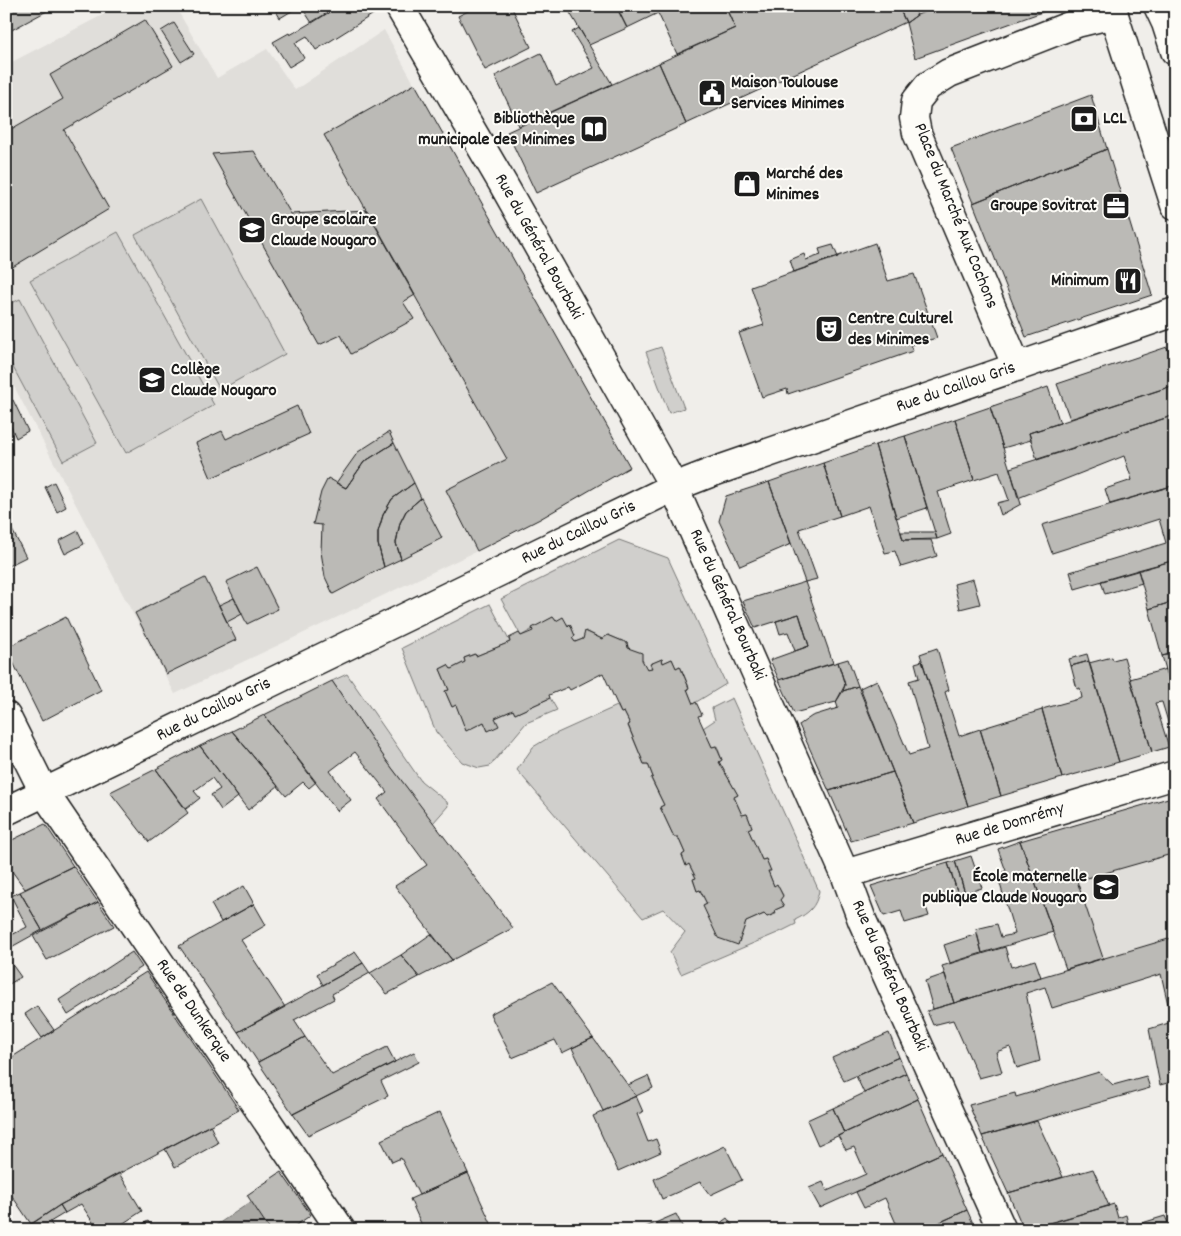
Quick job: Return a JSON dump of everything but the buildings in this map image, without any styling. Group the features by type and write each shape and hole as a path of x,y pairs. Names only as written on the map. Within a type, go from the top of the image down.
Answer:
{"street":[{"path":"1158,6 1175,51"},
{"name":"Rue du Général Bourbaki","path":"403,7 674,487 709,562 845,874 862,920 1002,1230"},
{"path":"1112,10 1175,205"},
{"name":"Place du Marché Aux Cochons","path":"1018,367 917,133 914,118 916,101 928,86 949,73 1112,10"},
{"name":"Rue du Caillou Gris","path":"6,811 674,487 1175,312"},
{"name":"Rue de Dunkerque","path":"6,716 44,792 341,1230"},
{"name":"Rue de Domrémy","path":"845,874 1175,775"}],"shaded area":[{"name":"Groupe scolaire Claude Nougaro","path":"120,6 175,6 217,78 267,49 295,90 384,30 630,467 540,519 477,551 175,694 6,371 6,65"},
{"path":"201,199 285,354 220,390 135,235"},
{"path":"118,232 214,405 126,453 30,280"},
{"path":"20,299 97,443 63,461 6,354 6,306"},
{"path":"661,347 684,408 669,413 646,352"},
{"path":"619,540 668,558 726,684 693,704 687,689 689,687 680,666 676,668 672,659 663,663 662,659 651,664 652,668 647,669 630,650 627,643 608,635 602,639 586,631 583,639 575,642 572,638 575,636 570,625 556,621 553,617 521,636 501,599"},
{"path":"490,604 510,642 476,656 474,654 464,658 465,662 451,669 448,665 440,669 449,690 445,691 452,707 456,705 467,730 484,722 488,731 495,718 513,710 515,714 550,698 557,710 526,723 490,766 479,768 462,762 436,732 402,648"},
{"path":"347,674 421,781 447,802 448,806 433,823 386,760 332,681"},
{"path":"732,698 819,891 818,897 808,912 795,920 796,924 681,974 670,952 685,932 663,909 643,918 517,770 533,747 553,735 617,706 621,713 624,712 630,724 628,726 644,764 648,764 653,777 651,779 664,805 660,807 674,837 678,837 685,853 682,855 686,865 689,864 696,878 693,880 697,891 700,890 707,904 703,906 738,944 746,922 764,914 767,917 776,914 775,910 784,906 780,900 783,895 777,885 774,886 766,859 762,860 748,829 752,827 747,814 742,815 734,797 738,795 719,762 722,760 717,746 712,747 703,728 715,720 712,708"},
{"name":"École maternelle publique Claude Nougaro","path":"1175,796 1175,937 1066,969 1020,841"},
{"path":"267,1191 272,1230 209,1230"}],"place":[{"name":"Maison Toulouse Services Minimes","path":"712,93"},
{"name":"LCL","path":"1084,119"},
{"name":"Bibliothèque municipale des Minimes","path":"594,129"},
{"name":"Marché des Minimes","path":"747,184"},
{"name":"Groupe Sovitrat","path":"1116,206"},
{"name":"Groupe scolaire Claude Nougaro","path":"252,230"},
{"name":"Minimum","path":"1128,281"},
{"name":"Centre Culturel des Minimes","path":"829,329"},
{"name":"Collège Claude Nougaro","path":"152,380"},
{"name":"École maternelle publique Claude Nougaro","path":"1106,887"}]}
